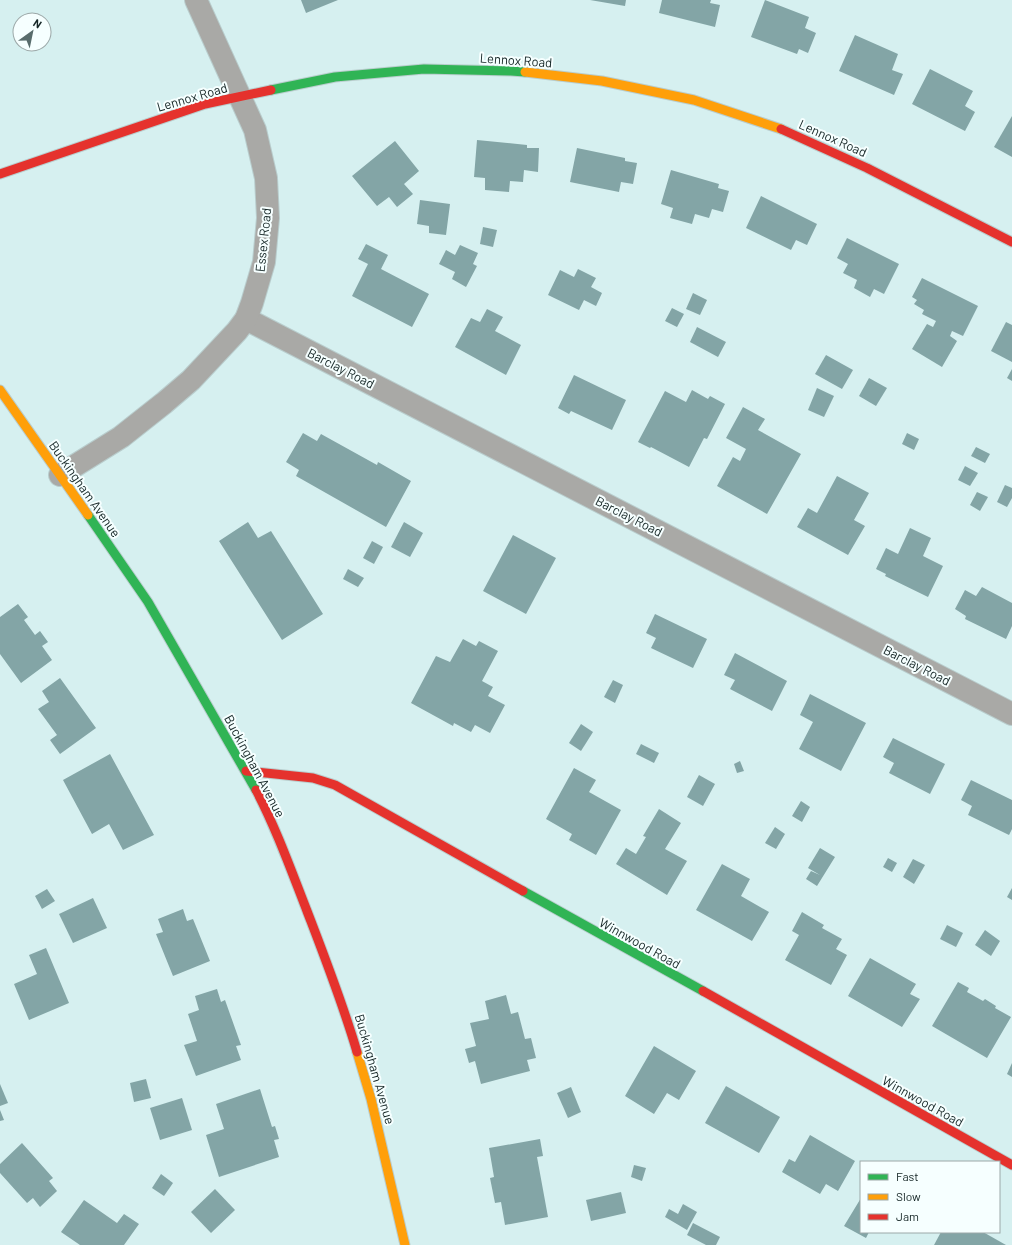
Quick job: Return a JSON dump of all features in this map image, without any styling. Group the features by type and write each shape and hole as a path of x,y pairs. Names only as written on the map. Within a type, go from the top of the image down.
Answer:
{"street":[{"name":"Essex Road","path":"60,475 121,437 191,380 237,331 246,319 264,262 268,218 266,178 255,130 196,0"},
{"name":"Lennox Road","path":"0,174 205,104 240,96 335,77 424,70 511,71 602,81 694,100 773,126 867,168 1012,242"},
{"name":"Barclay Road","path":"246,319 1012,714"},
{"name":"Buckingham Avenue","path":"0,390 148,602 266,807 345,1010 371,1099 405,1245"},
{"name":"Winnwood Road","path":"246,771 313,778 335,785 1012,1165"}],"building":[{"path":"301,0 338,0 306,13"},
{"path":"590,0 626,0 625,6"},
{"path":"662,0 711,0 710,3 720,5 715,27 659,13"},
{"path":"765,0 809,17 805,28 816,33 808,53 799,49 797,54 751,37"},
{"path":"855,35 898,54 892,70 903,74 894,95 839,71"},
{"path":"930,69 973,91 965,106 975,112 965,131 912,104"},
{"path":"1012,116 1012,157 994,147"},
{"path":"477,140 527,145 527,148 539,148 538,172 524,170 523,182 510,181 509,192 485,190 485,178 474,177"},
{"path":"395,141 419,171 404,184 413,194 397,207 389,197 377,206 352,176"},
{"path":"577,148 625,158 625,161 637,163 633,184 621,182 619,192 570,182"},
{"path":"671,170 719,184 718,188 729,191 723,212 712,209 709,218 695,214 692,224 670,218 673,208 661,204"},
{"path":"761,196 817,224 807,245 796,240 791,250 746,228"},
{"path":"420,200 450,204 446,235 429,233 429,226 417,224"},
{"path":"483,227 497,230 493,247 480,244"},
{"path":"847,238 899,264 884,294 874,289 870,297 854,288 857,280 843,273 848,264 837,258"},
{"path":"366,244 388,255 381,269 429,294 412,327 352,296 368,264 358,259"},
{"path":"460,245 478,253 473,264 477,266 466,287 452,279 455,272 439,264 446,250 455,255"},
{"path":"578,269 596,278 591,287 602,293 596,306 584,300 579,310 548,295 560,270 574,277"},
{"path":"922,278 978,306 963,336 952,331 950,336 957,341 942,367 912,349 927,324 933,327 936,321 922,314 924,310 914,304 917,300 912,297"},
{"path":"693,293 707,300 700,315 686,309"},
{"path":"672,308 684,314 677,327 665,321"},
{"path":"487,309 503,317 495,331 521,345 506,375 455,347 471,318 480,322"},
{"path":"1006,322 1012,325 1012,362 991,351"},
{"path":"697,327 726,342 718,357 690,342"},
{"path":"826,355 853,370 842,389 815,374"},
{"path":"1012,369 1012,381 1007,378"},
{"path":"574,375 626,400 612,430 571,411 569,414 558,408"},
{"path":"869,378 887,388 876,406 859,396"},
{"path":"817,388 834,396 824,417 808,410"},
{"path":"692,390 708,399 710,396 725,404 707,439 704,438 689,467 651,447 650,448 638,442 665,391 686,402"},
{"path":"743,407 765,419 758,430 801,454 767,514 717,486 733,457 740,461 746,449 726,438"},
{"path":"303,433 317,441 321,434 377,465 378,462 411,481 386,527 296,476 299,470 286,462"},
{"path":"907,433 919,439 914,450 902,444"},
{"path":"976,447 990,454 985,463 971,456"},
{"path":"965,466 978,473 970,486 958,480"},
{"path":"837,476 869,493 854,520 865,526 848,555 797,527 808,508 817,513"},
{"path":"1005,485 1012,488 1012,498 1007,507 997,502"},
{"path":"977,492 988,497 980,511 970,505"},
{"path":"248,522 258,538 271,531 323,614 282,640 219,541"},
{"path":"404,522 423,533 410,557 391,547"},
{"path":"910,528 931,538 923,556 943,566 928,597 885,576 886,574 876,569 886,548 898,554"},
{"path":"513,535 556,558 526,614 483,591"},
{"path":"372,541 383,547 374,564 363,558"},
{"path":"348,569 364,578 358,587 343,579"},
{"path":"982,587 1012,603 1012,626 1006,639 965,619 966,616 955,609 965,590 976,596"},
{"path":"18,604 28,617 24,620 35,635 40,631 48,642 42,646 52,660 21,683 0,654 0,617"},
{"path":"655,614 707,639 693,668 651,648 656,638 646,633"},
{"path":"463,639 476,646 479,641 498,651 482,681 493,687 488,696 505,705 490,733 475,725 471,732 454,723 453,726 411,703 436,656 450,662"},
{"path":"735,653 787,681 772,711 730,689 735,680 724,675"},
{"path":"60,678 96,728 60,754 50,740 57,735 38,709 49,702 42,691"},
{"path":"613,680 623,685 615,703 604,697"},
{"path":"810,694 866,723 841,771 799,749 813,722 800,715"},
{"path":"581,724 593,732 581,751 569,743"},
{"path":"893,738 945,764 930,794 889,773 894,763 883,757"},
{"path":"641,744 659,753 654,763 636,754"},
{"path":"110,754 154,835 123,850 109,824 92,834 63,780"},
{"path":"740,761 744,771 737,773 734,764"},
{"path":"574,768 596,780 589,792 621,810 596,855 569,840 572,834 546,819"},
{"path":"699,775 715,784 703,806 687,797"},
{"path":"971,780 1012,800 1012,829 1009,835 968,815 972,806 961,800"},
{"path":"801,801 810,807 802,822 792,816"},
{"path":"659,809 681,823 665,849 687,861 667,895 616,864 626,848 636,854 646,837 643,836"},
{"path":"775,827 785,834 776,849 765,843"},
{"path":"820,848 835,857 817,886 806,879 811,871 820,875 808,868"},
{"path":"888,858 897,863 892,872 883,867"},
{"path":"913,859 925,865 914,884 903,877"},
{"path":"722,864 750,879 741,896 769,912 752,941 696,910"},
{"path":"1012,888 1012,900 1007,897"},
{"path":"47,889 55,901 42,909 35,896"},
{"path":"93,898 107,928 73,943 59,914"},
{"path":"183,909 187,921 193,919 210,961 173,976 156,934 163,932 158,919"},
{"path":"802,912 824,925 822,928 842,939 836,949 847,955 831,985 785,960 799,935 792,931"},
{"path":"947,925 963,933 956,947 940,939"},
{"path":"985,930 1000,941 991,956 975,945"},
{"path":"46,948 69,1003 29,1020 14,984 37,974 29,955"},
{"path":"870,958 916,984 910,994 920,999 902,1027 848,996"},
{"path":"958,982 969,988 967,992 983,1001 985,999 996,1006 995,1008 1011,1017 987,1058 932,1026"},
{"path":"217,989 221,1002 225,1000 241,1045 236,1046 241,1060 196,1076 184,1045 197,1041 188,1014 199,1010 195,996"},
{"path":"506,995 511,1014 518,1012 525,1039 531,1038 536,1058 527,1060 530,1071 481,1084 475,1061 469,1063 465,1049 476,1046 470,1023 489,1019 485,1001"},
{"path":"654,1046 696,1071 679,1100 667,1093 654,1114 625,1096"},
{"path":"1012,1063 1012,1077 1007,1074"},
{"path":"146,1079 151,1098 134,1102 130,1083"},
{"path":"0,1084 8,1103 0,1106"},
{"path":"726,1086 780,1117 759,1153 705,1123"},
{"path":"571,1087 581,1112 568,1118 557,1093"},
{"path":"260,1089 272,1127 275,1126 279,1139 274,1140 279,1157 219,1177 206,1135 224,1129 216,1104"},
{"path":"182,1098 192,1130 160,1140 150,1108"},
{"path":"0,1110 4,1120 0,1121"},
{"path":"810,1135 855,1161 838,1191 826,1184 820,1194 782,1172 789,1159 795,1162"},
{"path":"540,1139 543,1156 537,1157 548,1217 505,1225 501,1202 495,1203 490,1178 494,1177 489,1148"},
{"path":"22,1143 53,1178 49,1181 57,1191 40,1207 33,1198 27,1203 0,1173 0,1164"},
{"path":"634,1165 646,1168 642,1181 631,1177"},
{"path":"161,1174 173,1183 164,1196 152,1188"},
{"path":"215,1189 235,1210 211,1233 191,1212"},
{"path":"621,1192 626,1213 591,1221 586,1200"},
{"path":"84,1200 117,1223 124,1214 139,1224 124,1245 80,1245 61,1232"},
{"path":"860,1200 860,1233 868,1233 866,1238 844,1226"},
{"path":"683,1204 697,1212 687,1230 665,1217 669,1209 678,1214"},
{"path":"693,1223 720,1237 716,1245 706,1245 687,1235"},
{"path":"940,1233 985,1233 1006,1245 934,1245"}],"traffic: fast":[{"path":"271,90 335,77 424,69 525,72"},
{"path":"88,515 148,602 256,790"},
{"path":"523,891 703,991"}],"traffic: slow":[{"path":"525,72 602,81 694,100 781,129"},
{"path":"0,390 88,515"},
{"path":"357,1052 371,1099 405,1245"}],"traffic: jam":[{"path":"0,174 205,104 271,90"},
{"path":"781,129 867,168 1012,242"},
{"path":"246,771 313,778 335,785 523,891"},
{"path":"256,790 277,834 307,911 340,999 357,1052"},
{"path":"703,991 1012,1165"}]}
